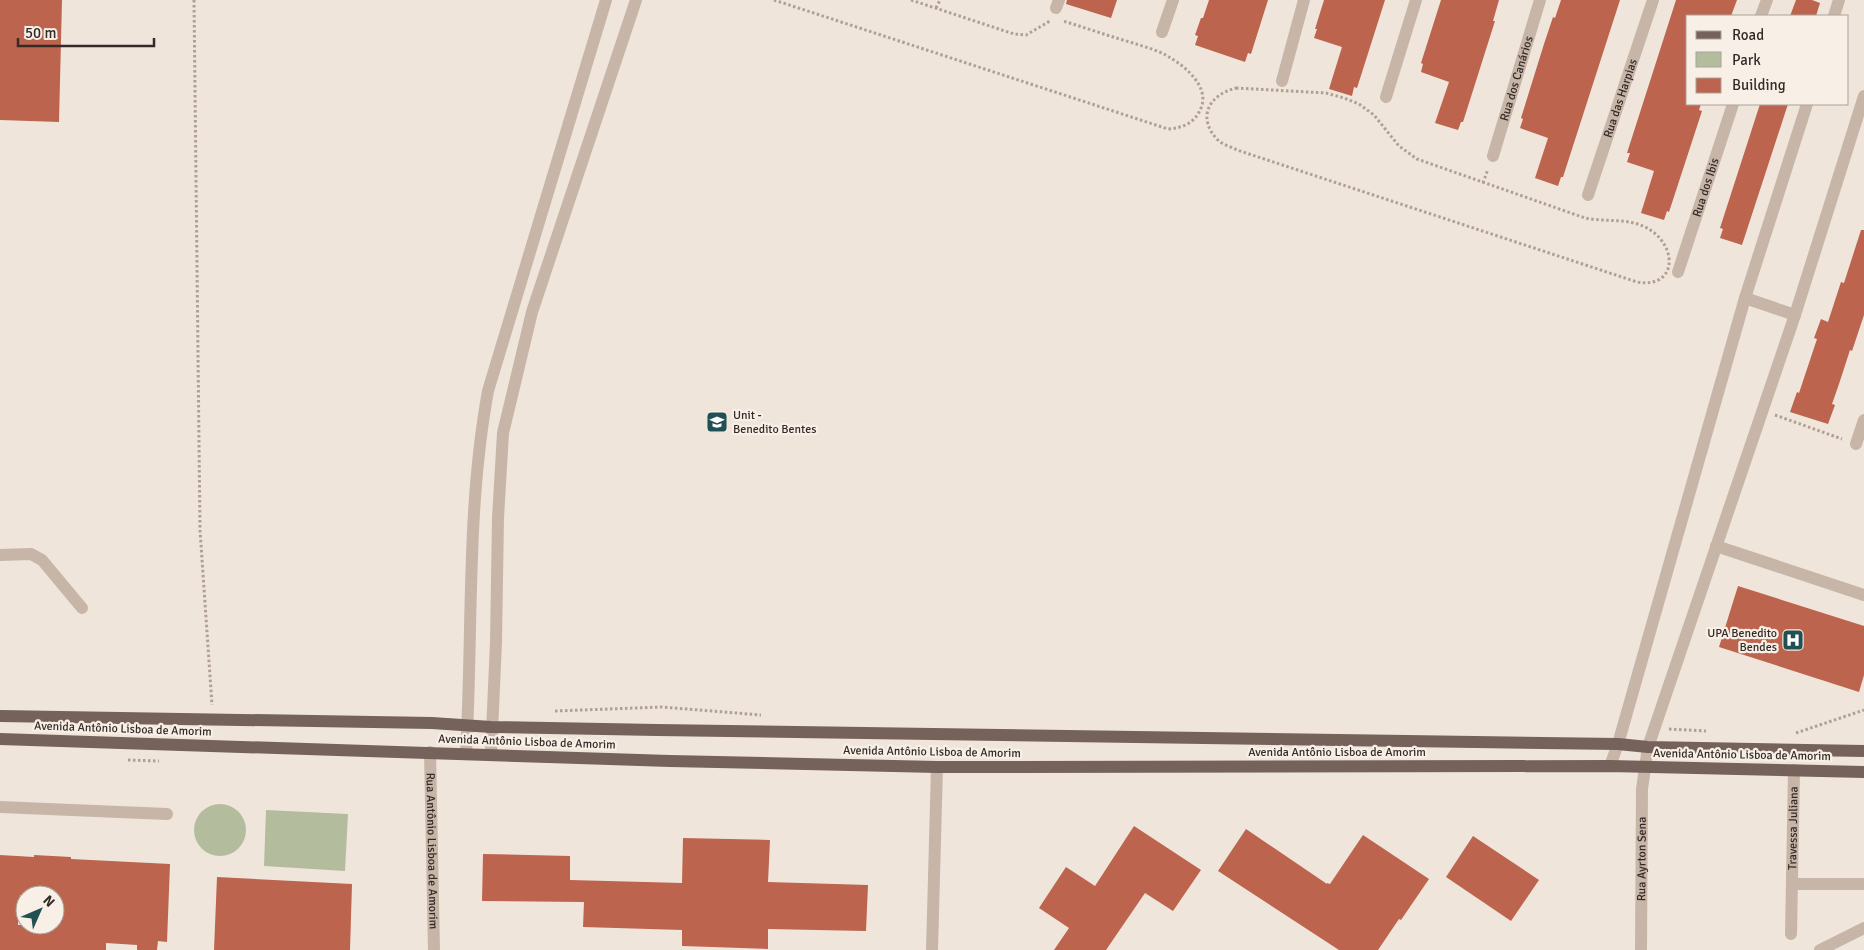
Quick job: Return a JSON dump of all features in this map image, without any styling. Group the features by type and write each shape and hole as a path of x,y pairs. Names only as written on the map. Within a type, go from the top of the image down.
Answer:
{"main road":[{"name":"Avenida Antônio Lisboa de Amorim","path":"0,716 491,727 1372,742 1618,744 1864,750"},
{"name":"Avenida Antônio Lisboa de Amorim","path":"0,739 670,761 937,767 1610,766 1864,772"}],"street":[{"path":"466,754 473,518 483,418 488,392 606,0"},
{"path":"491,754 496,642 498,518 503,433 532,312 543,276 636,0"},
{"path":"1162,32 1173,0"},
{"path":"1281,86 1304,0"},
{"path":"1386,97 1416,0"},
{"name":"Rua dos Canários","path":"1493,156 1540,0"},
{"name":"Rua das Harpias","path":"1588,195 1653,0"},
{"path":"1762,15 1767,0"},
{"path":"1834,15 1839,0"},
{"name":"Rua Ayrton Sena","path":"1641,950 1642,789 1648,746 1795,315 1864,96"},
{"name":"Rua dos Ibis","path":"1678,272 1733,105"},
{"path":"1610,766 1618,744 1745,298 1806,105"},
{"path":"526,269 543,276"},
{"path":"1745,298 1795,315"},
{"path":"1856,444 1864,420"},
{"path":"1716,546 1864,595"},
{"path":"0,555 31,554 42,560 82,608"},
{"name":"Rua Antônio Lisboa de Amorim","path":"430,752 434,950"},
{"path":"932,950 937,767"},
{"name":"Travessa Juliana","path":"1791,934 1794,770"},
{"path":"0,807 167,814"},
{"name":"Travessa Juliana","path":"1792,884 1864,884"},
{"path":"1820,950 1864,928"}],"path":[{"path":"194,0 200,530 214,721"},
{"path":"774,0 1168,129 1180,128 1191,122 1198,115 1202,105 1202,94 1198,84 1190,74 1168,56 1157,51 1057,19 1046,22 1026,35 1014,34 911,0"},
{"path":"936,8 940,0"},
{"path":"1281,86 1326,93 1359,104 1374,116 1399,146 1417,159 1585,218 1601,221 1631,222 1646,227 1658,235 1667,247 1670,260 1667,271 1658,280 1648,284 1637,282 1237,150 1220,142 1209,130 1206,116 1211,102 1223,91 1236,88 1281,86"},
{"path":"1762,411 1856,444"},
{"path":"1788,736 1864,710"},
{"path":"1674,729 1712,731"}],"green space":[{"path":"220,804 230,806 238,812 244,820 246,830 244,840 238,848 230,854 220,856 210,854 202,848 196,840 194,830 196,820 202,812 210,806"},
{"path":"266,810 348,814 345,871 264,866"}],"building":[{"path":"0,0 62,0 59,122 0,120"},
{"path":"1067,0 1117,0 1111,18 1066,4"},
{"path":"1209,0 1268,0 1251,54 1248,53 1245,62 1195,45 1198,36 1195,35"},
{"path":"1324,0 1385,0 1357,88 1354,87 1352,96 1329,89 1342,47 1314,38"},
{"path":"1441,0 1499,0 1493,21 1495,21 1463,122 1461,122 1458,130 1435,123 1449,82 1421,72 1423,64 1421,63"},
{"path":"1561,0 1620,0 1563,177 1561,177 1558,186 1535,178 1548,138 1520,128 1523,119 1521,118 1544,44"},
{"path":"1676,0 1737,0 1731,15 1686,15 1686,105 1701,105 1699,110 1702,111 1669,212 1667,211 1664,220 1641,213 1654,171 1627,162 1630,153 1627,153"},
{"path":"1796,0 1812,0 1820,3 1816,15 1790,15"},
{"path":"1760,105 1788,105 1742,245 1720,238 1723,229 1720,228"},
{"path":"1861,230 1864,230 1864,315 1832,404 1835,405 1828,424 1790,412 1797,392 1799,393 1817,339 1814,338 1821,319 1828,322 1841,282 1844,283"},
{"path":"1738,586 1864,626 1864,675 1859,692 1719,647"},
{"path":"1134,826 1201,870 1173,911 1145,893 1106,950 1054,950 1069,928 1039,908 1066,867 1095,886"},
{"path":"1246,829 1327,884 1330,884 1363,835 1429,879 1378,950 1339,950 1218,871"},
{"path":"1473,836 1539,880 1511,921 1446,877"},
{"path":"683,838 770,840 768,882 868,885 866,931 768,929 768,949 682,946 682,930 583,927 584,902 482,901 483,854 570,856 570,880 682,883"},
{"path":"0,855 34,857 34,855 71,857 71,859 170,864 167,942 158,941 157,950 137,950 137,945 106,943 106,950 0,950"},
{"path":"217,877 352,884 350,950 214,950"}],"place":[{"name":"Unit - Benedito Bentes","path":"717,422"},
{"name":"UPA Benedito Bendes","path":"1793,640"}]}
